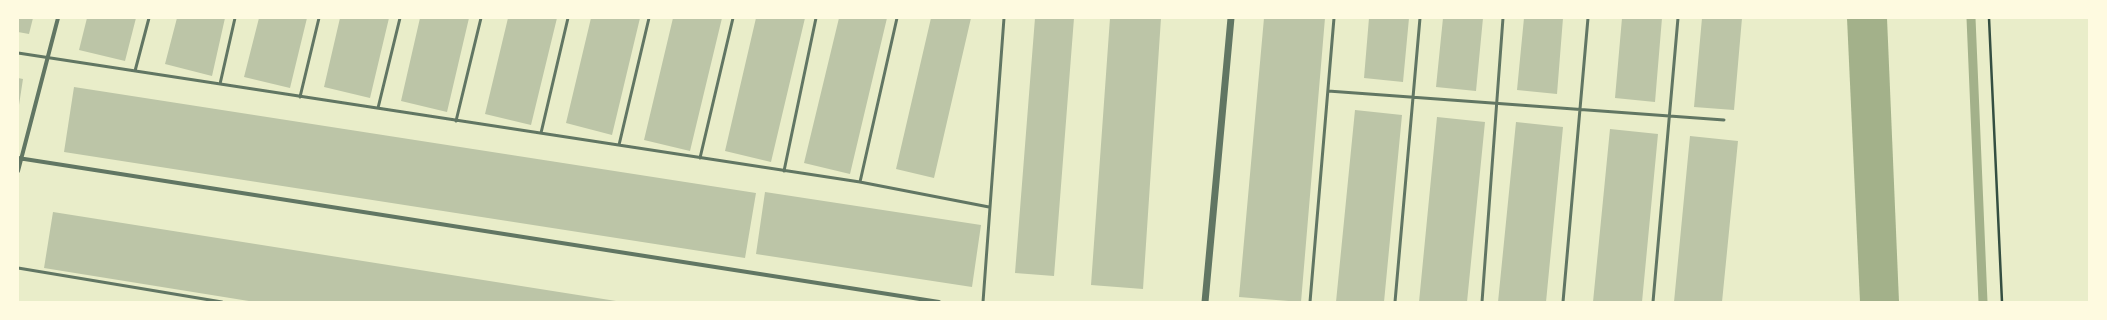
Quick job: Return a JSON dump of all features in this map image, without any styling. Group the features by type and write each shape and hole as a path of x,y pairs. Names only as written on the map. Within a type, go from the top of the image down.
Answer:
{"street":[{"path":"18,171 19,158 58,18"},
{"path":"1205,302 1231,18"},
{"path":"19,158 939,302"}],"lane":[{"path":"136,71 149,18"},
{"path":"220,84 235,18"},
{"path":"300,96 319,18"},
{"path":"378,108 400,18"},
{"path":"456,120 481,18"},
{"path":"541,133 568,18"},
{"path":"619,145 649,18"},
{"path":"700,158 733,18"},
{"path":"784,171 816,18"},
{"path":"860,182 897,18"},
{"path":"983,302 1004,18"},
{"path":"1310,302 1334,18"},
{"path":"1395,302 1420,18"},
{"path":"1482,302 1503,18"},
{"path":"1563,302 1588,18"},
{"path":"1653,302 1678,18"},
{"path":"18,53 860,182 989,207"},
{"path":"1328,91 1724,120"},
{"path":"18,268 222,302"}],"path":[{"path":"1989,18 2002,302"}],"shaded area":[{"path":"1847,18 1887,18 1899,302 1860,302"}],"building":[{"path":"18,18 33,18 29,34 18,32"},
{"path":"87,18 136,18 125,61 79,50"},
{"path":"177,18 225,18 212,76 165,64"},
{"path":"259,18 307,18 290,88 244,77"},
{"path":"340,18 389,18 370,98 324,87"},
{"path":"420,18 469,18 447,112 401,101"},
{"path":"508,18 557,18 531,125 485,114"},
{"path":"591,18 640,18 612,135 566,123"},
{"path":"673,18 722,18 690,151 644,140"},
{"path":"756,18 805,18 771,162 725,151"},
{"path":"839,18 887,18 850,174 804,163"},
{"path":"931,18 971,18 934,178 896,169"},
{"path":"1035,18 1074,18 1054,276 1015,273"},
{"path":"1110,18 1161,18 1143,289 1091,285"},
{"path":"1264,18 1325,18 1301,302 1239,297"},
{"path":"1369,18 1409,18 1403,82 1364,78"},
{"path":"1443,18 1483,18 1476,91 1436,87"},
{"path":"1524,18 1563,18 1557,94 1517,90"},
{"path":"1622,18 1662,18 1655,102 1615,98"},
{"path":"1702,18 1742,18 1734,110 1694,107"},
{"path":"18,78 23,79 19,105 18,105"},
{"path":"74,87 756,193 745,258 64,152"},
{"path":"1355,110 1402,115 1384,302 1336,302"},
{"path":"1437,117 1485,122 1467,302 1419,302"},
{"path":"1516,122 1563,127 1546,302 1498,302"},
{"path":"1610,129 1658,134 1642,302 1593,302"},
{"path":"1690,136 1738,141 1722,302 1674,302"},
{"path":"765,192 981,225 972,287 756,254"},
{"path":"53,212 616,302 255,302 44,268"}],"waterway":[{"path":"1971,18 1983,302"}]}
